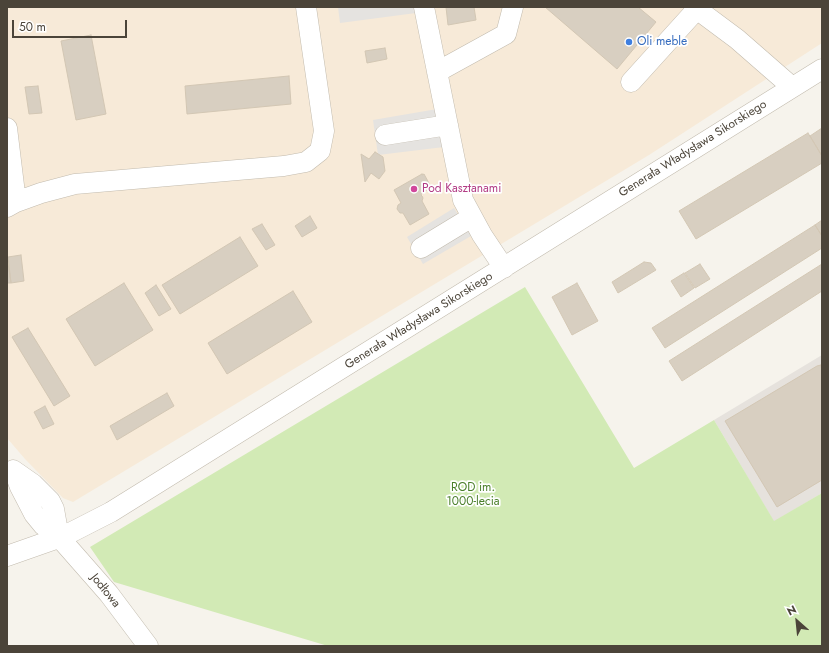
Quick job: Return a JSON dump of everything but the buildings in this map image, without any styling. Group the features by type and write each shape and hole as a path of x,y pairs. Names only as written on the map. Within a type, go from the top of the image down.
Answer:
{"street":[{"path":"7,128 12,204 41,193 75,184 284,166 306,162 320,151 324,131 306,7"},
{"path":"424,7 463,200 482,235 504,268"},
{"path":"437,72 506,34 513,7"},
{"path":"631,82 695,8 737,39 792,87"},
{"name":"Generała Władysława Sikorskiego","path":"12,554 60,537 111,512 822,69"},
{"path":"386,135 448,125"},
{"path":"421,248 472,217"},
{"path":"10,467 50,501 54,509 60,537"},
{"path":"10,467 34,514 43,525 60,537"},
{"path":"54,509 74,516 97,520"},
{"path":"12,554 29,533 33,523 34,514"},
{"name":"Jodłowa","path":"60,537 109,594 148,646"}],"shaded area":[{"path":"7,7 822,7 822,43 649,155 73,502 63,498 7,438"},
{"path":"338,7 415,7 416,13 340,23"},
{"path":"437,109 444,147 378,155 373,120"},
{"path":"454,208 471,236 423,264 407,237"},
{"path":"822,355 822,493 774,522 714,420"}],"green space":[{"name":"ROD im. 1000-lecia","path":"525,287 634,468 714,420 774,521 822,493 822,646 328,646 114,582 90,547"}],"place":[{"name":"Oli meble","path":"629,42"},
{"name":"Pod Kasztanami","path":"414,189"}]}
